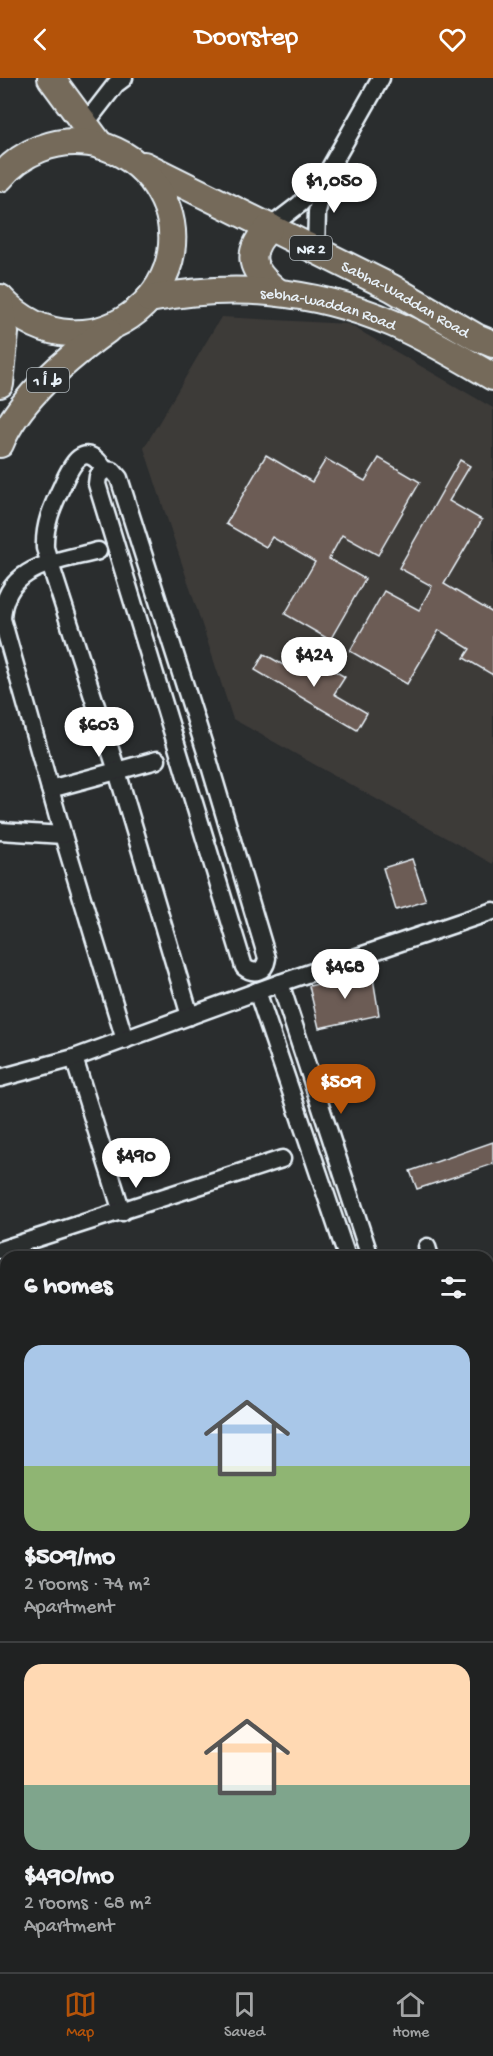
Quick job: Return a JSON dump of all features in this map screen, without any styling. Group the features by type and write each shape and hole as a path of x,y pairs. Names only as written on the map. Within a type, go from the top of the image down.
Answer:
{"highway":[{"path":"51,78 101,146"},
{"name":"Sabha-Waddan Road","path":"0,178 14,163 49,145 75,142 101,146 392,288 476,337 493,344"},
{"path":"0,298 20,316 43,328 70,334 110,327 125,320 149,299 158,287 169,260 171,230 169,215 157,188 138,165 125,156"},
{"path":"270,227 255,245 254,264 258,273 278,292"},
{"name":"sebha-waddan Road","path":"149,299 209,290 278,292 318,299 366,312 421,337 493,377"},
{"name":"ط أ 1","path":"0,298 5,333 0,384"},
{"name":"ط أ 1","path":"0,444 4,433 20,409 40,387 110,327"}],"street":[{"path":"270,227 300,204 326,175 381,78"},
{"path":"85,124 119,80"},
{"path":"316,250 317,212 326,175"},
{"path":"105,470 91,457 80,457 72,464 47,521 45,548 117,771 190,1016"},
{"path":"105,470 114,471 119,478 205,749 266,954 265,966 259,971 251,972 244,967 179,756 98,484 98,476 105,470"},
{"path":"98,551 31,570 15,582 5,599 2,619 63,835 125,1040"},
{"path":"179,756 205,749"},
{"path":"50,789 157,760"},
{"path":"0,831 63,835"},
{"path":"0,1078 74,1058 280,983 493,911"},
{"path":"280,983 368,1251"},
{"path":"258,991 345,1251"},
{"path":"74,1058 122,1212"},
{"path":"0,1250 282,1159"},
{"path":"339,1232 360,1226"}],"shaded area":[{"path":"221,317 348,324 493,408 493,864 233,719 144,448"}],"building":[{"path":"266,455 312,482 326,459 365,481 379,458 420,482 378,555 342,535 329,559 365,579 330,640 285,614 315,562 272,537 266,547 226,524"},
{"path":"460,460 470,466 449,501 482,520 444,584 493,613 493,675 464,658 470,649 439,630 407,684 350,651 384,591 419,610 432,586 399,568"},
{"path":"264,654 299,674 309,656 345,677 334,694 367,713 357,730 255,670"},
{"path":"412,859 426,901 396,910 383,868"},
{"path":"372,972 379,1015 319,1028 309,986"},
{"path":"493,1142 493,1164 417,1189 410,1171"}]}
